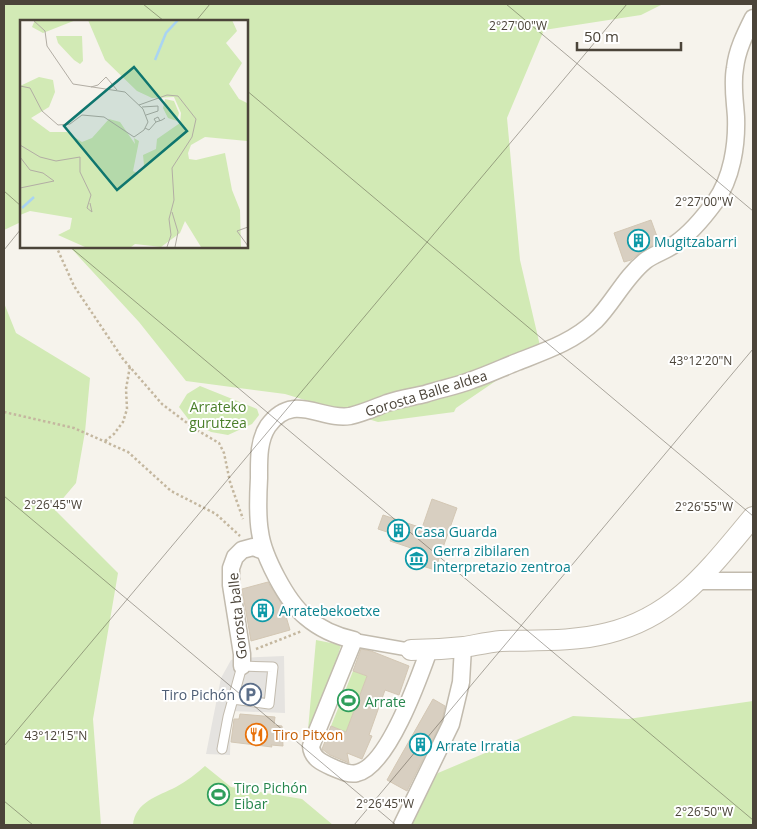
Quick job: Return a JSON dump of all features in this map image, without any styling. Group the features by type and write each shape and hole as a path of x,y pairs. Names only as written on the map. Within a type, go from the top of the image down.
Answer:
{"street":[{"name":"Gorosta Balle aldea","path":"354,640 334,635 305,617 293,604 259,549 259,455 262,439 268,426 282,413 299,408 334,416 346,416 470,381 566,342 596,320 636,269 646,260 674,245 702,219 722,190 733,158 736,138 734,70 738,52 753,18"},
{"path":"420,650 412,698 386,746 370,766 356,773 345,772 316,759 312,753 311,746 354,640 420,650 463,647 499,641 562,640 606,634 634,625 657,614 699,581 753,517"},
{"name":"Gorosta balle","path":"242,660 231,585 232,568 235,557 242,550 259,549"},
{"path":"699,581 753,581"},
{"path":"402,825 451,724 461,682 463,647"}],"lane":[{"path":"222,749 233,699 242,660 273,667 270,704 233,699"}],"path":[{"path":"57,248 74,286 130,366 162,404 195,429 219,442 244,522"},
{"path":"105,440 114,434 125,416 127,409 126,389 130,366"},
{"path":"4,412 74,428 105,440 128,452 171,491 216,514 259,549"},
{"path":"242,660 317,625"}],"green space":[{"path":"4,4 663,4 641,15 544,30 507,118 520,260 541,350 456,408 454,412 378,422 285,394 186,381 139,322 71,248 248,248 248,20 20,20 20,222 4,230"},
{"path":"4,303 16,333 90,378 85,432 76,483 54,509 118,573 93,719 101,825 4,825"},
{"name":"Arrateko gurutzea","path":"200,386 257,409 259,415 252,424 228,435 211,432 189,420 179,407 187,394"},
{"name":"Arrate","path":"316,640 341,645 311,743 307,741"},
{"name":"Arrate","path":"353,671 367,676 346,732 331,726"},
{"path":"753,701 753,825 403,825 438,773 573,716 628,719"},
{"name":"Tiro Pichón Eibar","path":"205,766 231,787 302,799 333,825 133,825 138,811 143,805 184,782"}],"shaded area":[{"name":"Tiro Pichón","path":"284,656 285,713 231,711 230,755 206,754 221,678 231,660"}],"building":[{"name":"Mugitzabarri","path":"651,220 659,242 643,250 631,260 624,262 614,233"},
{"path":"432,499 457,508 435,570 410,562 414,549 390,541 393,534 378,529 383,515 422,528"},
{"name":"Arratebekoetxe","path":"268,582 283,606 290,630 251,641 242,589"},
{"path":"361,649 409,666 399,695 385,690 369,735 372,736 362,759 347,753 349,763 330,755 322,749 331,726 346,732 367,676 353,671"},
{"name":"Arrate Irratia","path":"433,699 445,706 442,721 407,791 387,780"},
{"name":"Tiro Pitxon","path":"240,714 275,717 274,725 282,726 283,746 271,745 272,747 231,742 234,719 239,719"}],"place":[{"name":"Mugitzabarri","path":"638,241"},
{"name":"Casa Guarda","path":"398,531"},
{"name":"Gerra zibilaren interpretazio zentroa","path":"417,558"},
{"name":"Arratebekoetxe","path":"263,610"},
{"name":"Tiro Pichón","path":"251,694"},
{"name":"Arrate","path":"349,701"},
{"name":"Tiro Pitxon","path":"257,734"},
{"name":"Arrate Irratia","path":"420,745"},
{"name":"Tiro Pichón Eibar","path":"218,795"}]}
